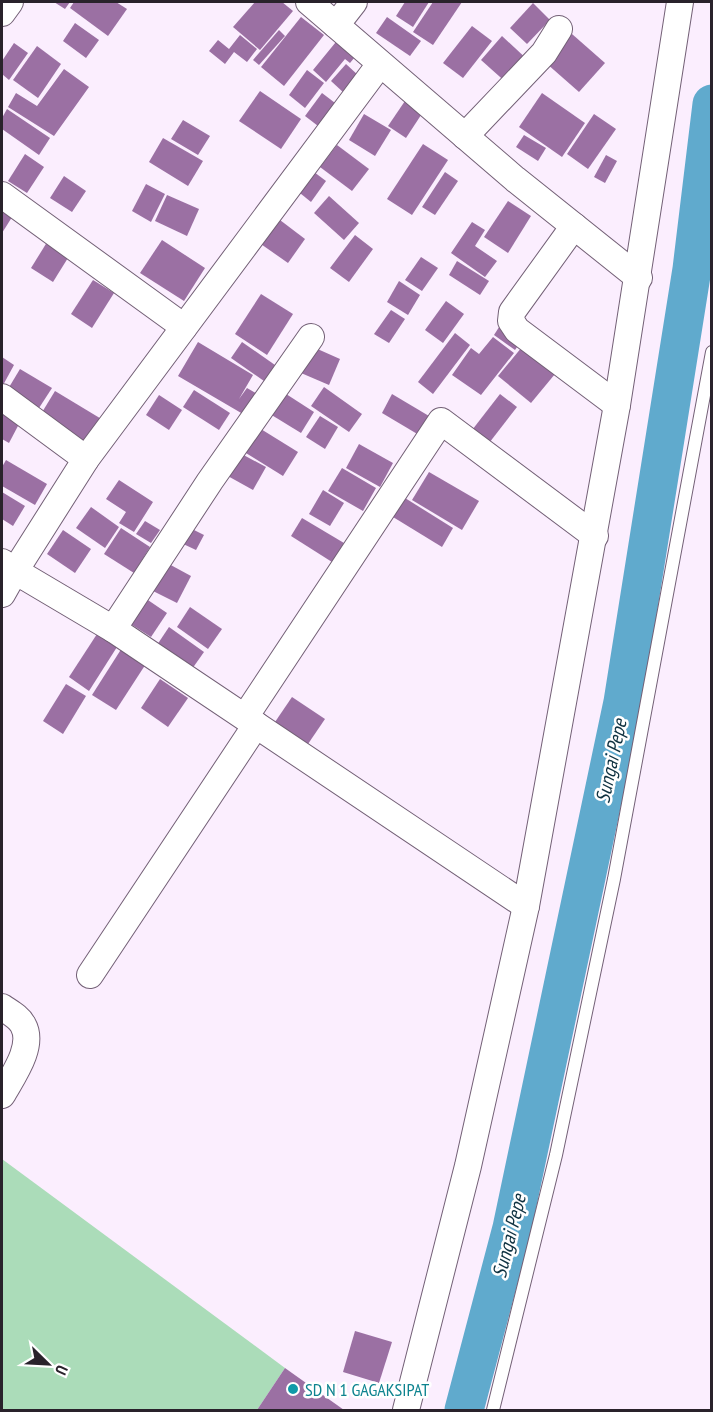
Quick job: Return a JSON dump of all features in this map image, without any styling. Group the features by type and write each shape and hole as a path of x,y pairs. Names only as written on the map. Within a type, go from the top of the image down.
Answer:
{"street":[{"path":"2,13 10,2"},
{"path":"309,2 465,136 639,278"},
{"path":"336,25 354,2"},
{"path":"406,1410 468,1166 526,906 595,536 639,278 680,2"},
{"path":"465,136 544,53 559,29"},
{"path":"2,594 8,567 380,64"},
{"path":"2,195 184,327"},
{"path":"574,226 512,312 511,321 518,330 617,405"},
{"path":"113,629 197,500 311,338"},
{"path":"2,397 86,459"},
{"path":"90,975 441,421 595,536"},
{"path":"8,567 113,629 526,906"},
{"path":"2,1007 19,1019 25,1027 27,1038 24,1053 2,1095"}],"lane":[{"path":"493,1410 556,1155 614,879 711,352"}],"green space":[{"path":"2,1159 285,1368 257,1410 2,1410"}],"building":[{"path":"54,2 70,2 65,9"},
{"path":"74,2 116,2 127,9 108,36 70,8"},
{"path":"255,2 282,2 293,11 260,50 233,27"},
{"path":"405,2 429,2 413,27 396,16"},
{"path":"433,2 462,2 433,45 413,32"},
{"path":"533,3 550,20 527,44 510,28"},
{"path":"301,17 324,35 284,86 261,67"},
{"path":"387,17 421,41 410,56 376,33"},
{"path":"75,23 99,40 86,58 63,41"},
{"path":"472,26 492,41 463,78 443,63"},
{"path":"279,30 285,36 259,65 253,60"},
{"path":"572,34 605,63 579,92 546,63"},
{"path":"240,35 257,49 247,62 234,52 225,64 209,51 218,40 229,49"},
{"path":"502,36 530,62 509,85 481,60"},
{"path":"340,37 359,52 350,63 345,59 326,82 313,70"},
{"path":"14,43 28,53 9,80 2,74 2,61"},
{"path":"37,46 61,64 38,98 13,80"},
{"path":"346,64 359,76 344,93 331,81"},
{"path":"64,69 89,87 54,136 8,107 16,93 37,106"},
{"path":"307,70 324,83 305,108 289,95"},
{"path":"260,91 301,119 281,149 239,121"},
{"path":"322,93 339,106 322,129 305,116"},
{"path":"542,93 585,123 562,157 519,127"},
{"path":"407,98 425,109 406,138 388,126"},
{"path":"7,109 50,138 39,155 2,129 2,118"},
{"path":"364,114 391,130 375,156 349,140"},
{"path":"594,114 616,129 588,169 567,154"},
{"path":"183,120 210,136 198,155 171,139"},
{"path":"524,135 546,148 538,161 516,147"},
{"path":"163,138 203,161 188,186 149,162"},
{"path":"423,144 448,160 412,215 387,199"},
{"path":"337,145 369,169 352,191 320,167"},
{"path":"25,154 44,167 27,193 8,181"},
{"path":"606,155 617,161 605,183 594,177"},
{"path":"310,169 326,181 311,202 295,189"},
{"path":"445,172 458,181 435,215 422,207"},
{"path":"64,176 86,191 72,212 50,198"},
{"path":"146,184 165,194 151,222 132,211"},
{"path":"167,195 199,209 187,236 155,221"},
{"path":"329,196 359,223 344,240 314,213"},
{"path":"508,201 531,216 508,253 484,237"},
{"path":"2,206 14,214 2,233"},
{"path":"276,217 305,239 288,263 258,242"},
{"path":"472,222 485,230 475,246 497,261 485,277 451,253"},
{"path":"355,235 373,249 349,282 330,268"},
{"path":"49,239 71,253 53,282 31,268"},
{"path":"162,240 205,268 184,301 140,273"},
{"path":"421,257 438,268 422,291 405,280"},
{"path":"457,261 489,281 480,295 449,275"},
{"path":"93,280 114,293 92,328 71,314"},
{"path":"399,281 420,295 408,315 387,302"},
{"path":"261,294 293,314 267,355 235,334"},
{"path":"446,301 464,314 443,343 425,330"},
{"path":"391,310 405,319 389,343 374,334"},
{"path":"501,324 522,340 515,350 494,335"},
{"path":"455,333 470,345 433,394 418,382"},
{"path":"493,337 514,353 481,395 452,375 471,348 479,354"},
{"path":"198,342 253,375 239,399 247,388 261,396 248,417 178,376"},
{"path":"242,342 275,365 264,381 231,358"},
{"path":"313,347 340,359 329,385 301,373"},
{"path":"522,347 555,374 531,403 498,376"},
{"path":"2,357 14,365 2,387"},
{"path":"20,369 52,388 39,408 8,389"},
{"path":"324,387 362,414 349,432 311,406"},
{"path":"194,390 230,413 219,430 183,407"},
{"path":"55,391 108,423 94,447 41,414"},
{"path":"283,392 314,412 301,433 270,414"},
{"path":"392,394 429,416 419,435 382,413"},
{"path":"500,394 517,407 486,447 469,434"},
{"path":"159,395 182,410 169,430 146,415"},
{"path":"2,414 19,424 9,443 2,439"},
{"path":"320,416 338,427 325,449 306,437"},
{"path":"256,426 298,452 283,476 241,450"},
{"path":"359,444 393,463 380,487 346,468"},
{"path":"238,452 266,467 253,490 226,475"},
{"path":"6,460 47,484 35,505 2,486 2,467"},
{"path":"342,468 376,488 363,511 328,491"},
{"path":"429,472 479,501 462,530 412,500"},
{"path":"119,480 153,502 134,532 119,523 126,512 106,499"},
{"path":"323,490 344,503 330,526 309,514"},
{"path":"2,492 25,506 13,526 2,519"},
{"path":"405,498 453,528 442,547 393,517"},
{"path":"91,507 119,527 105,548 76,528"},
{"path":"302,518 344,543 332,562 291,536"},
{"path":"145,521 160,530 151,543 136,534"},
{"path":"186,526 204,535 196,550 179,542"},
{"path":"121,528 150,547 134,573 104,554"},
{"path":"63,530 91,549 75,573 47,554"},
{"path":"167,563 191,576 177,603 153,591"},
{"path":"142,596 167,613 151,637 126,621"},
{"path":"190,607 222,629 208,649 177,627"},
{"path":"169,627 204,652 192,669 157,645"},
{"path":"97,634 117,647 89,691 69,677"},
{"path":"127,640 151,656 116,710 92,695"},
{"path":"160,679 188,698 168,727 141,708"},
{"path":"66,684 86,696 63,734 43,721"},
{"path":"292,697 325,719 308,744 275,722"},
{"path":"355,1331 392,1342 379,1383 343,1372"},
{"name":"SD N 1 GAGAKSIPAT","path":"285,1368 344,1410 257,1410"}],"waterway":[{"name":"Sungai Pepe","path":"464,1410 512,1228 623,702 692,269 712,104"}],"place":[{"name":"SD N 1 GAGAKSIPAT","path":"293,1389"}]}
